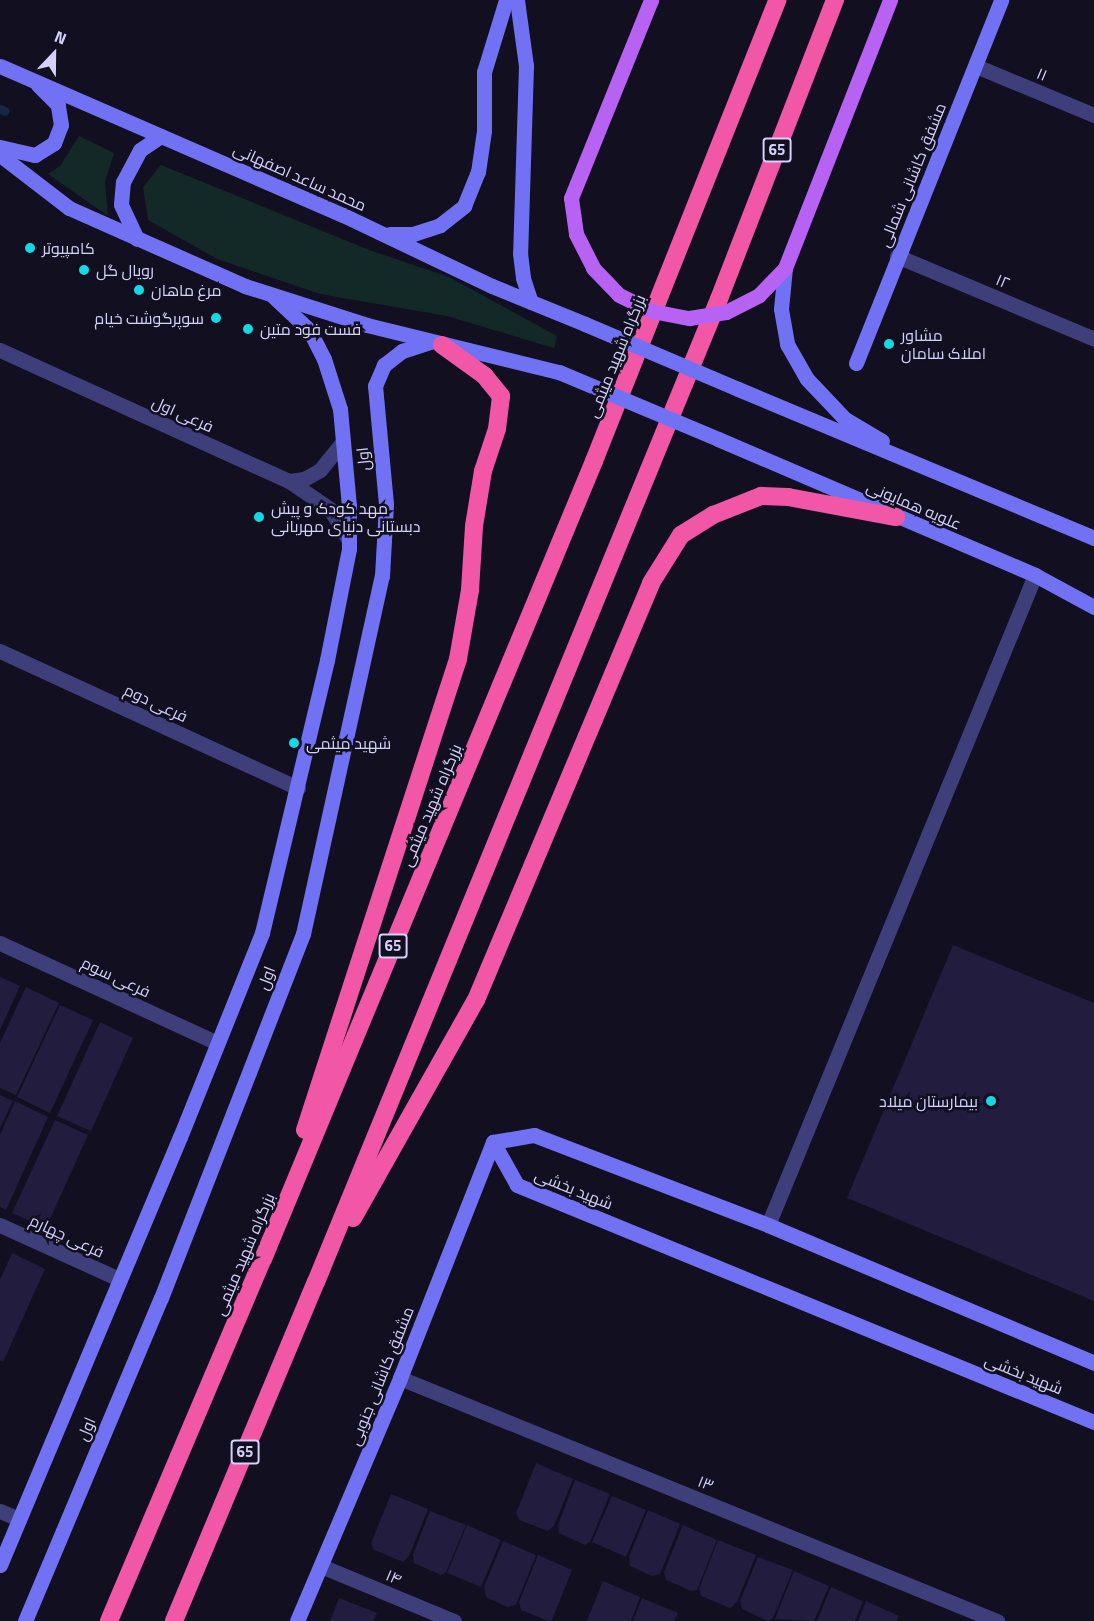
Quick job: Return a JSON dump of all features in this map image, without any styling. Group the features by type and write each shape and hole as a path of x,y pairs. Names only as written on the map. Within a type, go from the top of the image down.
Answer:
{"highway":[{"name":"بزرگراه شهید میثمی","path":"109,1621 263,1259 612,418 777,0"},
{"name":"65","path":"174,1621 316,1282 719,299 835,0"},
{"path":"263,1259 458,659 470,590 474,526 483,471 497,429 501,396 485,376 436,343"},
{"path":"316,1282 476,1000 651,583 681,535 713,515 760,496 789,497 896,517"}],"main road":[{"path":"651,0 571,198 576,234 593,268 619,295 652,312 689,318 726,312 759,295 785,268 890,0"}],"street":[{"path":"383,234 413,234 440,225 464,206 478,172 484,131 484,72 506,0"},
{"path":"517,0 526,66 520,253 523,278 531,302"},
{"name":"مشفق کاشانی شمالی","path":"856,363 897,256 976,66 996,1"},
{"name":"محمد ساعد اصفهانی","path":"0,66 383,234 531,302 925,467"},
{"name":"۱۱","path":"976,66 1094,116"},
{"path":"0,147 35,155 54,144 61,125 58,105 33,80"},
{"path":"137,239 121,204 123,182 140,150 161,136"},
{"path":"0,155 69,208 137,239 272,295 436,343"},
{"name":"۱۲","path":"897,256 1094,339"},
{"path":"785,268 780,309 788,344 807,380 845,418 925,467 1094,538"},
{"name":"اول","path":"0,1565 262,933 298,788 339,606 349,541 340,409 324,358 309,330 272,295"},
{"name":"اول","path":"25,1621 161,1298 303,934 382,576 386,504 375,386 384,365 402,351 436,343"},
{"name":"علویه همایونی","path":"436,343 559,372 1035,575 1094,607"},
{"name":"فرعی اول","path":"0,350 289,481 330,509 349,541"},
{"path":"289,481 304,479 320,470 343,442"},
{"path":"768,1225 1035,575"},
{"name":"فرعی دوم","path":"0,651 298,788"},
{"name":"فرعی سوم","path":"0,943 217,1043"},
{"path":"494,1142 534,1135 768,1225 1094,1363"},
{"name":"مشفق کاشانی جنوبی","path":"297,1621 400,1378 494,1142"},
{"name":"شهید بخشی","path":"494,1142 517,1185 1094,1422"},
{"name":"فرعی چهارم","path":"0,1225 119,1279"},
{"name":"۱۳","path":"400,1378 997,1621"},
{"path":"0,1511 19,1519"},
{"name":"۱۴","path":"321,1566 454,1621"}],"green space":[{"path":"79,136 114,153 105,182 108,216 48,174 60,166"},
{"path":"161,165 372,251 449,277 557,336 554,348 447,316 320,294 217,259 148,220 143,187"}],"building":[{"name":"بیمارستان میلاد","path":"953,945 1094,1003 1094,1301 847,1198"},
{"path":"0,977 20,986 0,1030"},
{"path":"26,987 59,1003 16,1095 0,1088 0,1043"},
{"path":"60,1005 93,1020 50,1113 17,1097"},
{"path":"100,1022 133,1038 91,1131 57,1116"},
{"path":"0,1095 13,1101 0,1128"},
{"path":"15,1101 48,1117 6,1210 0,1207 0,1135"},
{"path":"55,1120 88,1135 46,1228 12,1213"},
{"path":"12,1253 45,1269 3,1362 0,1361 0,1280"},
{"path":"536,1463 573,1479 554,1526 548,1531 519,1520 516,1513"},
{"path":"575,1480 610,1494 590,1542 585,1545 559,1533 558,1525"},
{"path":"391,1494 428,1509 409,1556 403,1562 374,1550 371,1543"},
{"path":"612,1496 646,1510 626,1557 592,1542"},
{"path":"648,1510 680,1524 660,1574 652,1576 630,1566 629,1557"},
{"path":"430,1511 466,1525 446,1572 441,1575 414,1563 413,1555"},
{"path":"467,1525 501,1540 481,1587 447,1573"},
{"path":"683,1525 717,1540 697,1590 691,1591 666,1580 664,1572"},
{"path":"718,1540 756,1555 737,1602 730,1608 701,1596 699,1589"},
{"path":"503,1541 536,1555 516,1605 507,1607 486,1597 484,1587"},
{"path":"538,1555 572,1570 552,1620 548,1621 521,1610 519,1602"},
{"path":"758,1557 793,1570 773,1618 768,1621 742,1609 740,1601"},
{"path":"794,1571 829,1586 814,1621 775,1619"},
{"path":"603,1581 640,1597 631,1621 587,1621"},
{"path":"831,1587 863,1601 855,1621 817,1621"},
{"path":"339,1598 377,1613 373,1621 330,1621"},
{"path":"642,1598 678,1613 674,1621 633,1621"},
{"path":"866,1601 899,1616 897,1621 858,1621"}],"waterway":[{"path":"0,109 5,111"}],"place":[{"name":"کامپیوتر","path":"30,248"},
{"name":"رویال گل","path":"84,270"},
{"name":"مرغ ماهان","path":"139,290"},
{"name":"سوپرگوشت خیام","path":"216,318"},
{"name":"فست فود متین","path":"248,329"},
{"name":"مشاور املاک سامان","path":"889,344"},
{"name":"مهد کودک و پیش دبستانی دنیای‌ مهربانی","path":"259,517"},
{"name":"شهید میثمی","path":"294,743"},
{"name":"بیمارستان میلاد","path":"991,1101"}]}
